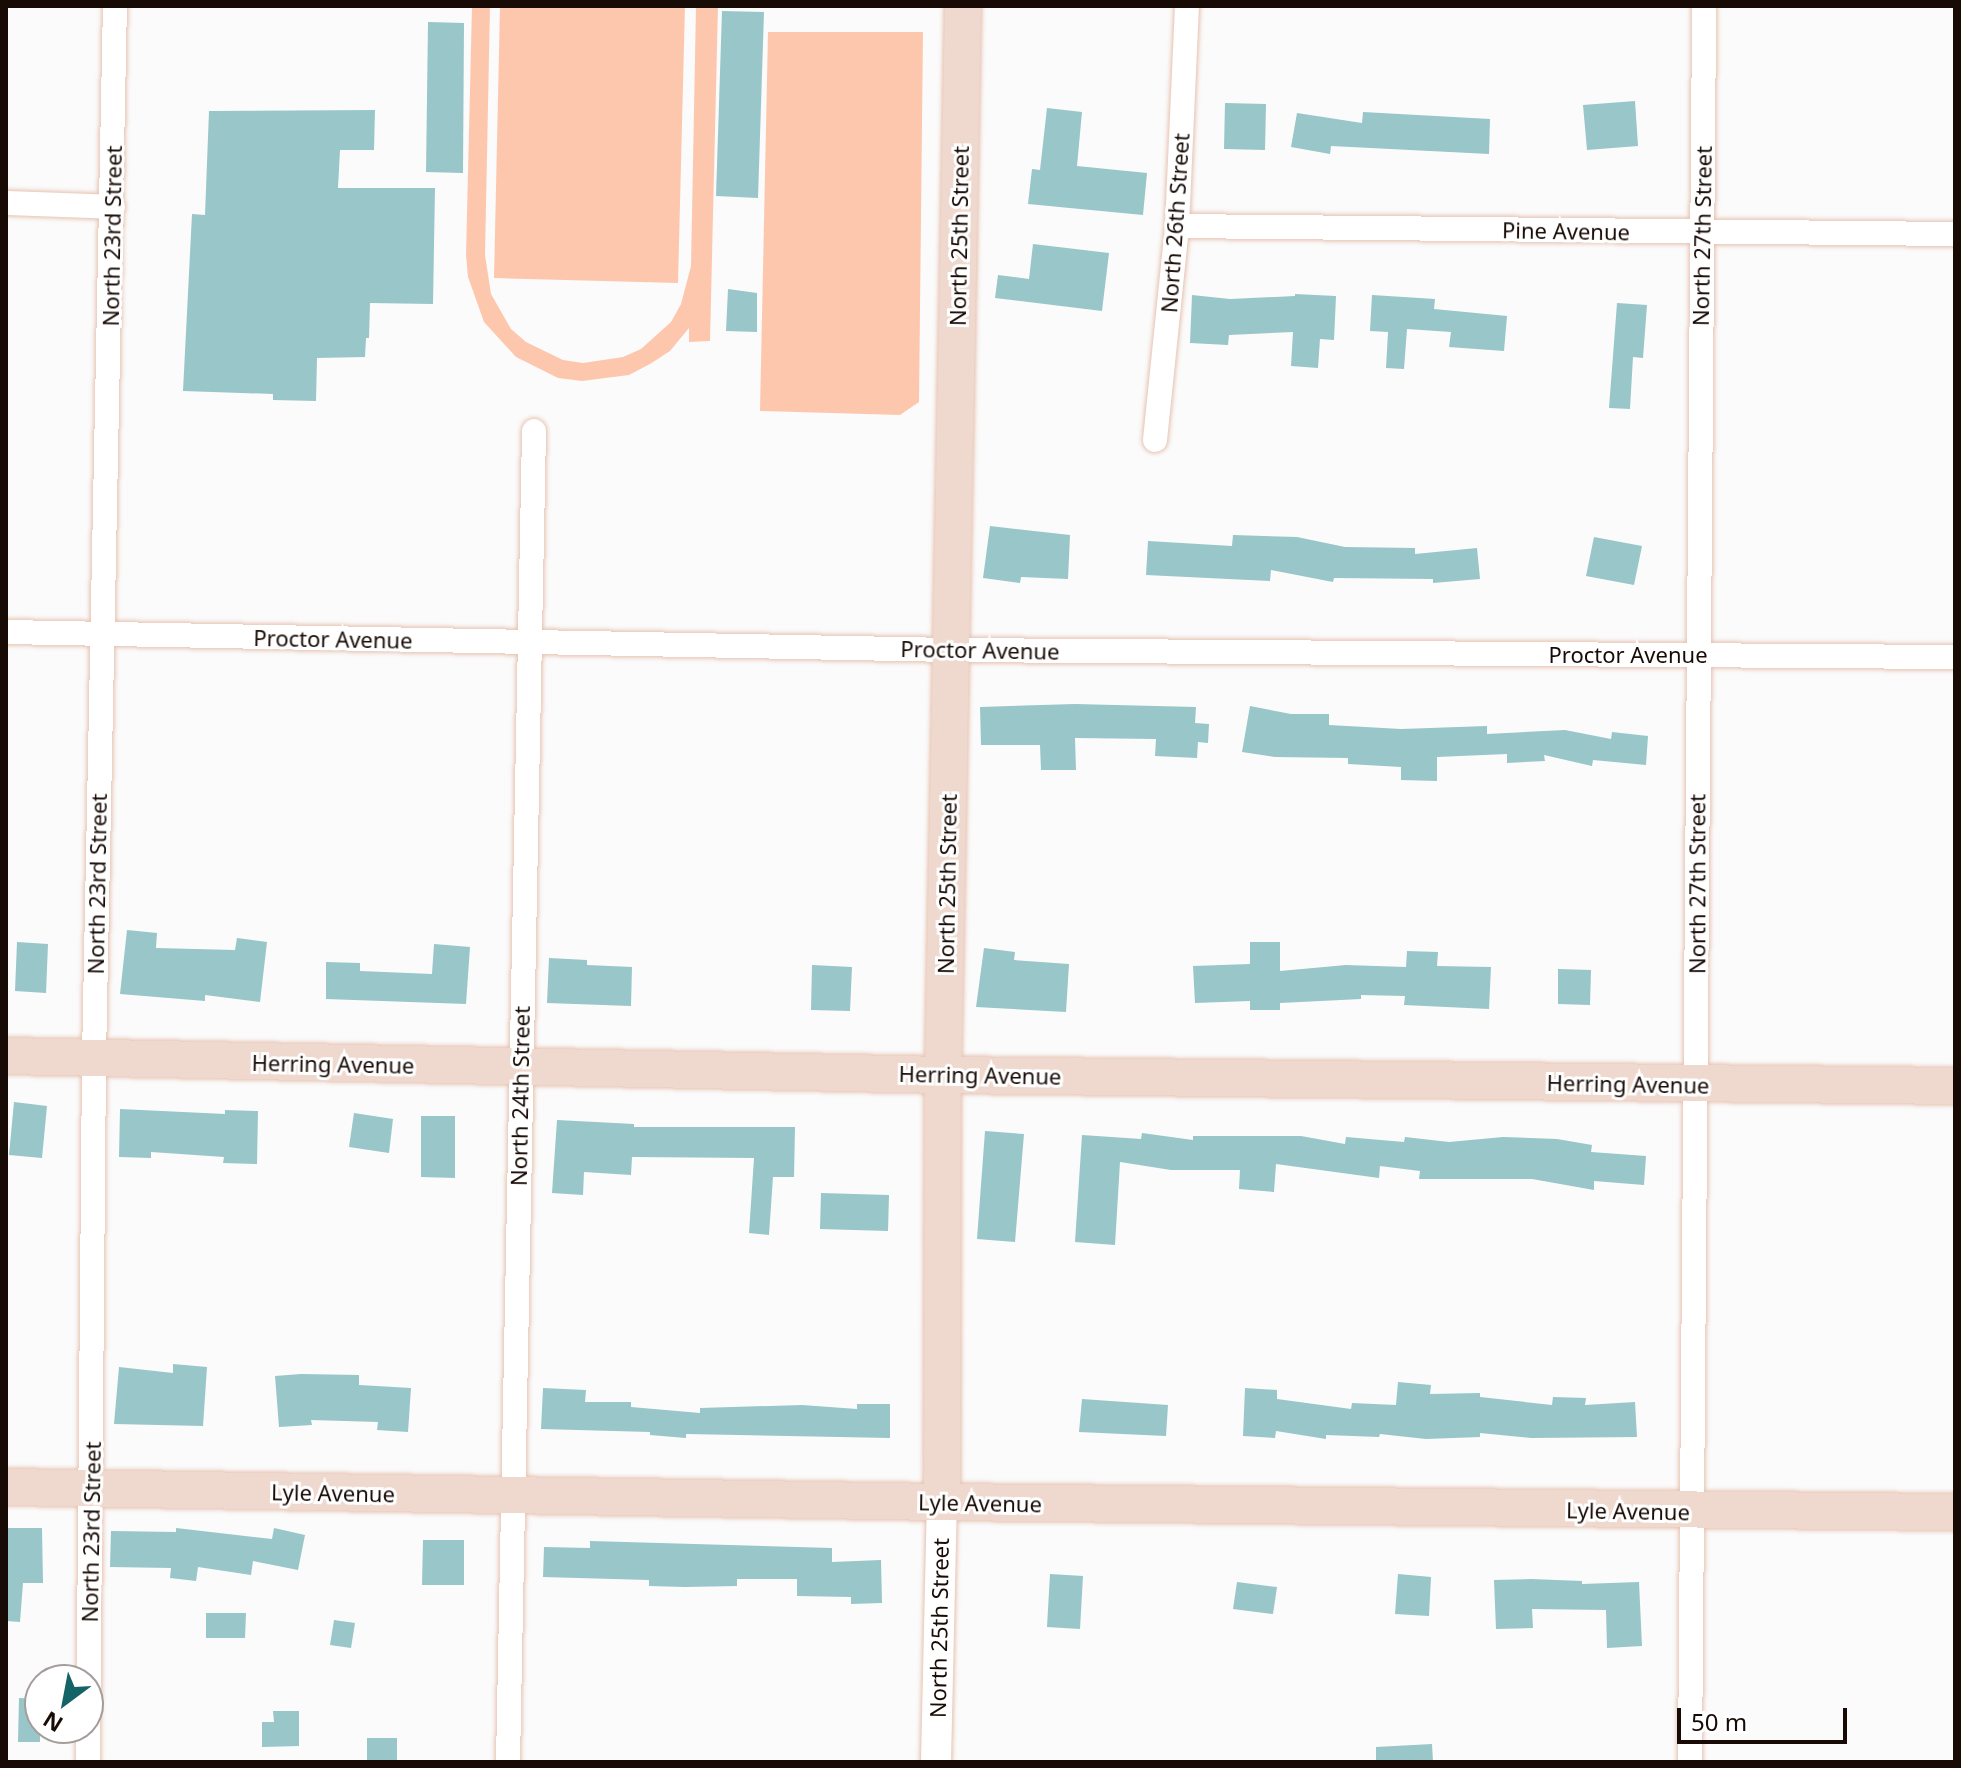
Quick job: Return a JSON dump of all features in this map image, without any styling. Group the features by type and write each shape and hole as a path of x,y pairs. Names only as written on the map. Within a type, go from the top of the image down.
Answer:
{"main road":[{"name":"North 25th Street","path":"942,1502 943,1075 963,6"},
{"name":"Herring Avenue","path":"6,1056 943,1075 1955,1086"},
{"name":"Lyle Avenue","path":"6,1487 1694,1512 1955,1512"}],"street":[{"name":"North 23rd Street","path":"88,1762 94,1058 115,6"},
{"name":"North 26th Street","path":"1155,440 1177,226 1187,6"},
{"name":"North 27th Street","path":"1690,1762 1704,6"},
{"path":"6,203 113,207"},
{"name":"Pine Avenue","path":"1177,226 1955,234"},
{"name":"North 24th Street","path":"508,1762 534,431"},
{"name":"Proctor Avenue","path":"6,632 951,650 1955,657"},
{"name":"North 25th Street","path":"936,1762 942,1502"}],"shaded area":[{"path":"472,6 490,6 485,255 491,294 511,329 526,342 563,360 583,363 623,357 641,349 671,322 681,304 691,266 696,6 718,6 710,341 689,342 689,328 670,351 629,375 582,381 558,378 516,357 484,322 468,277 466,255"},
{"path":"500,6 685,6 678,283 494,278"},
{"path":"768,32 923,32 919,402 900,415 760,411"}],"building":[{"path":"722,11 764,12 758,198 716,196"},
{"path":"428,22 464,23 463,173 426,172"},
{"path":"1635,101 1638,146 1587,150 1583,105"},
{"path":"1225,103 1266,104 1265,150 1224,149"},
{"path":"1047,108 1082,112 1077,166 1147,173 1143,215 1028,204 1032,169 1040,170"},
{"path":"375,110 374,150 340,150 338,188 435,188 433,304 370,303 365,357 317,358 316,401 273,400 273,394 183,391 192,214 205,215 209,111"},
{"path":"1363,112 1490,119 1489,154 1331,146 1330,154 1291,147 1297,113 1362,123"},
{"path":"1033,244 1109,253 1102,311 995,298 998,275 1029,279"},
{"path":"728,289 757,293 757,332 726,331"},
{"path":"1295,294 1336,296 1334,340 1320,339 1318,368 1291,366 1293,332 1229,335 1228,345 1190,343 1192,295 1230,299"},
{"path":"1372,295 1435,299 1434,309 1507,316 1504,351 1449,347 1451,332 1407,329 1404,369 1386,368 1388,332 1370,331"},
{"path":"1617,303 1647,305 1643,358 1633,357 1630,409 1609,408"},
{"path":"990,526 1070,535 1068,579 1021,577 1020,583 983,578"},
{"path":"1233,535 1297,537 1345,547 1415,548 1415,554 1477,548 1480,579 1433,583 1433,579 1334,578 1333,582 1271,570 1270,581 1146,575 1148,541 1232,546"},
{"path":"1594,537 1642,546 1634,585 1586,576"},
{"path":"1075,704 1196,707 1195,723 1209,724 1208,743 1198,742 1197,758 1155,756 1156,739 1075,738 1076,770 1041,770 1040,745 981,745 980,707"},
{"path":"1250,706 1291,714 1329,714 1329,725 1401,729 1487,726 1487,734 1565,730 1611,739 1612,732 1648,736 1646,765 1593,760 1592,766 1544,755 1545,761 1507,763 1507,754 1437,757 1437,781 1401,780 1401,767 1348,764 1348,758 1275,757 1242,752"},
{"path":"127,930 157,933 156,948 235,950 237,938 267,942 260,1002 205,995 205,1001 120,994"},
{"path":"17,942 48,944 46,993 15,991"},
{"path":"1250,942 1280,942 1280,971 1346,965 1406,967 1407,951 1438,952 1437,966 1491,967 1489,1009 1404,1005 1405,996 1361,995 1361,999 1280,1003 1280,1010 1250,1010 1250,1001 1195,1003 1193,966 1250,964"},
{"path":"434,944 470,947 466,1004 326,999 326,962 360,963 360,971 432,974"},
{"path":"984,948 1015,952 1014,960 1069,964 1066,1012 976,1007"},
{"path":"549,958 587,960 587,965 632,967 631,1006 547,1003"},
{"path":"812,965 852,967 850,1011 811,1010"},
{"path":"1558,969 1591,970 1590,1005 1558,1004"},
{"path":"14,1102 47,1106 42,1158 9,1155"},
{"path":"120,1109 225,1114 225,1110 258,1111 257,1164 223,1163 224,1157 151,1152 151,1158 119,1157"},
{"path":"354,1113 393,1119 389,1153 349,1147"},
{"path":"421,1116 455,1116 455,1178 421,1177"},
{"path":"557,1120 634,1124 634,1127 795,1127 794,1177 773,1177 769,1235 749,1233 754,1158 632,1157 631,1175 584,1172 583,1195 552,1193"},
{"path":"985,1131 1024,1134 1015,1242 977,1239"},
{"path":"1142,1133 1193,1140 1193,1136 1301,1136 1345,1144 1346,1137 1404,1142 1405,1137 1449,1142 1503,1137 1557,1139 1592,1145 1591,1152 1646,1156 1644,1185 1594,1181 1594,1190 1532,1179 1419,1179 1420,1171 1380,1166 1379,1178 1276,1164 1274,1192 1239,1189 1240,1170 1171,1170 1120,1162 1115,1245 1075,1242 1082,1135 1141,1139"},
{"path":"821,1193 889,1195 888,1231 820,1229"},
{"path":"173,1364 207,1367 203,1426 114,1424 119,1367 173,1373"},
{"path":"359,1375 359,1385 411,1388 408,1432 377,1430 378,1422 311,1420 312,1425 279,1427 275,1376"},
{"path":"1398,1382 1431,1385 1430,1394 1480,1393 1480,1397 1552,1405 1553,1397 1586,1398 1585,1405 1635,1402 1637,1437 1531,1438 1480,1433 1480,1437 1426,1439 1380,1434 1379,1437 1326,1435 1326,1439 1276,1431 1275,1438 1243,1436 1245,1388 1277,1390 1277,1399 1351,1409 1352,1403 1396,1405"},
{"path":"543,1388 586,1390 585,1402 631,1402 631,1407 700,1413 700,1408 802,1405 857,1409 857,1404 890,1404 890,1438 686,1434 686,1438 650,1435 650,1432 541,1429"},
{"path":"1082,1399 1168,1405 1166,1436 1079,1432"},
{"path":"6,1528 42,1528 43,1583 23,1583 20,1622 6,1621"},
{"path":"176,1528 272,1539 274,1528 305,1535 298,1570 253,1561 251,1575 198,1567 196,1581 170,1578 171,1568 110,1567 111,1531 176,1532"},
{"path":"423,1540 464,1540 464,1585 422,1585"},
{"path":"590,1541 832,1548 832,1562 881,1560 882,1603 851,1604 851,1597 797,1596 797,1579 737,1579 737,1586 685,1587 649,1586 649,1580 543,1577 544,1547 590,1548"},
{"path":"1050,1574 1083,1576 1080,1629 1047,1627"},
{"path":"1398,1574 1431,1577 1429,1616 1395,1614"},
{"path":"1494,1580 1582,1581 1582,1584 1639,1582 1642,1646 1607,1648 1606,1610 1532,1609 1533,1628 1496,1629"},
{"path":"1237,1582 1277,1587 1273,1614 1233,1609"},
{"path":"206,1613 246,1613 245,1638 206,1638"},
{"path":"334,1620 355,1623 351,1648 330,1645"},
{"path":"19,1698 24,1698 24,1742 18,1742"},
{"path":"273,1711 299,1711 299,1746 262,1747 262,1722 274,1722"},
{"path":"367,1738 397,1738 397,1762 367,1762"},
{"path":"1432,1744 1433,1762 1376,1762 1376,1747"}]}
